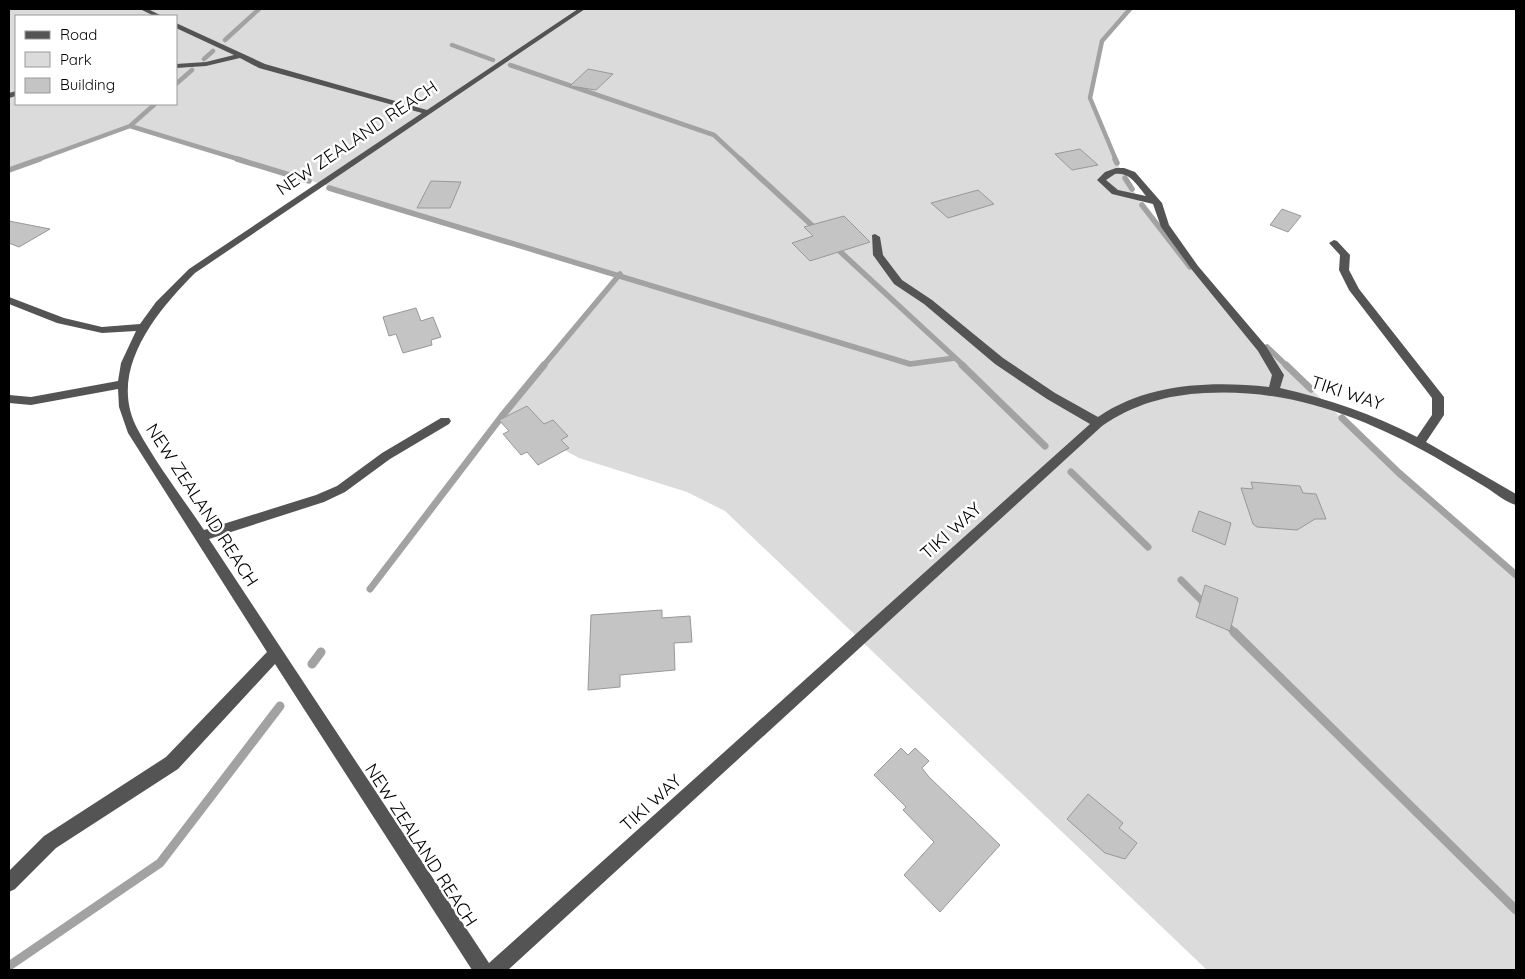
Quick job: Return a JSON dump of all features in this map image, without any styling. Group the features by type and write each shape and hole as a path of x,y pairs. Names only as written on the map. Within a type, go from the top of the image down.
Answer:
{"street":[{"name":"NEW ZEALAND REACH","path":"483,970 132,430 128,420 122,384 132,346 141,328 161,302 192,271 582,9"},
{"path":"178,25 240,56 275,70 427,112"},
{"path":"178,66 206,64 240,56"},
{"path":"1154,200 1115,192 1101,180 1116,170 1128,171 1154,200 1164,225 1195,268 1262,349 1278,376 1273,392"},
{"path":"875,237 878,256 898,282 928,302 999,361 1051,396 1098,423"},
{"path":"1334,244 1345,255 1344,270 1354,290 1438,397 1438,414 1420,442"},
{"path":"9,300 61,321 102,330 141,328"},
{"path":"9,399 31,401 122,384"},
{"name":"TIKI WAY","path":"495,970 1098,423 1136,402 1165,393 1214,387 1273,392 1337,406 1420,442 1516,500"},
{"path":"201,536 320,499 341,489 386,456 445,421"},
{"path":"9,883 50,842 172,763 276,652"}],"green space":[{"path":"9,9 1130,9 1102,41 1090,98 1107,144 1126,179 1157,227 1188,266 1267,347 1399,473 1516,575 1516,970 1207,970 725,511 687,492 579,458 502,416 619,274 130,126 9,170"}],"building":[{"path":"588,69 613,74 596,90 570,86"},
{"path":"1080,149 1098,165 1072,170 1055,154"},
{"path":"431,181 461,182 450,208 417,208"},
{"path":"978,190 994,204 948,218 931,203"},
{"path":"1282,209 1301,216 1288,232 1270,225"},
{"path":"844,216 870,242 810,261 792,243 813,236 804,227"},
{"path":"9,221 50,229 19,247 9,243"},
{"path":"416,308 421,321 433,317 441,337 431,340 432,345 403,353 396,334 389,336 383,317"},
{"path":"527,406 544,424 553,420 568,436 561,440 569,448 538,465 527,452 521,455 503,434 509,431 499,420"},
{"path":"1251,482 1300,486 1303,493 1316,494 1326,519 1315,519 1297,530 1257,527 1253,524 1241,488 1253,489"},
{"path":"1199,511 1231,523 1225,545 1192,531"},
{"path":"1205,585 1238,598 1230,631 1196,617"},
{"path":"662,610 662,618 690,616 692,642 674,643 675,670 620,675 620,687 588,690 591,615"},
{"path":"901,748 908,755 915,748 929,761 922,768 929,777 1000,845 940,912 904,875 934,842 903,810 906,807 874,775"},
{"path":"1088,794 1123,823 1119,828 1137,843 1125,859 1105,853 1067,819"}],"waterway":[{"path":"225,40 259,9"},
{"path":"1116,160 1090,98 1102,41 1130,9"},
{"path":"452,45 493,60"},
{"path":"204,59 213,51"},
{"path":"510,65 714,135 741,160"},
{"path":"178,82 192,70"},
{"path":"130,126 154,105"},
{"path":"37,160 130,126"},
{"path":"130,126 241,160"},
{"path":"9,170 40,159"},
{"path":"237,159 309,181"},
{"path":"740,159 818,231"},
{"path":"1115,159 1117,163"},
{"path":"1125,178 1132,189"},
{"path":"329,188 619,276"},
{"path":"1142,205 1190,267"},
{"path":"833,245 964,366"},
{"path":"543,366 619,276"},
{"path":"619,276 910,364 955,358"},
{"path":"1267,347 1287,366"},
{"path":"370,589 502,416 544,365"},
{"path":"962,365 1045,446"},
{"path":"1286,365 1311,389"},
{"path":"1342,418 1399,473 1516,575"},
{"path":"1071,472 1148,547"},
{"path":"1181,580 1206,605"},
{"path":"1225,623 1234,632"},
{"path":"1234,632 1516,910"},
{"path":"312,664 321,652"},
{"path":"9,966 160,863 280,706"}]}
